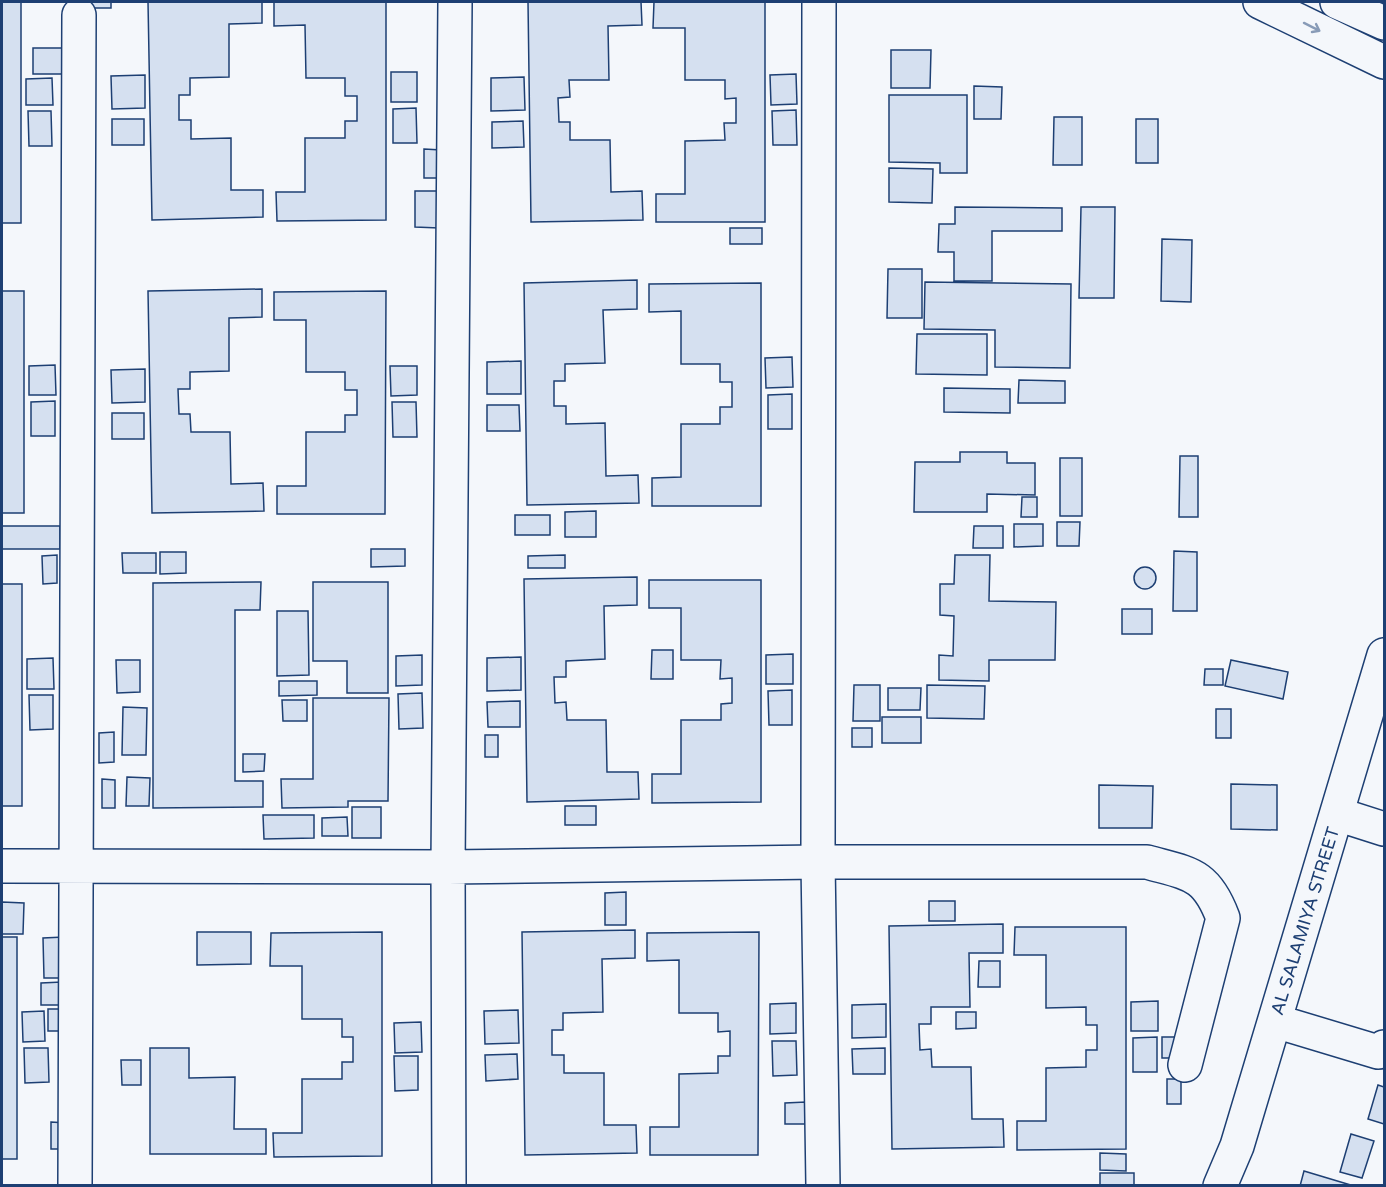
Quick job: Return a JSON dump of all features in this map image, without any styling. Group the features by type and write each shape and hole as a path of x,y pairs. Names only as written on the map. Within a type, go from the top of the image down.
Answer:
{"street":[{"path":"449,1185 448,867 455,2"},
{"path":"819,2 818,862 823,1185"},
{"path":"1260,2 1384,62"},
{"path":"1337,2 1384,23"},
{"path":"75,1185 79,15"},
{"name":"AL SALAMIYA STREET","path":"1220,1185 1237,1146 1384,655"},
{"path":"1337,814 1384,829"},
{"path":"2,866 448,867 818,862 1147,862 1183,872 1201,880 1215,896 1223,918 1185,1065"},
{"path":"1275,1021 1382,1051"}],"building":[{"path":"2,2 21,2 21,223 2,223"},
{"path":"82,2 111,2 111,8 82,8"},
{"path":"148,2 262,2 262,23 229,24 229,77 190,78 190,95 179,95 179,120 191,120 191,139 231,138 231,190 263,190 263,217 152,220"},
{"path":"274,2 386,2 386,220 277,221 276,192 305,192 305,138 345,138 345,121 357,121 357,96 345,96 345,78 306,78 305,25 274,26"},
{"path":"528,2 641,2 642,25 608,26 609,80 569,80 570,97 558,98 559,122 570,122 570,140 610,140 611,192 642,191 643,220 531,222"},
{"path":"654,2 765,2 765,222 656,222 656,194 685,194 685,141 725,140 724,123 736,123 736,98 725,99 725,80 685,80 685,28 653,28"},
{"path":"33,48 71,48 71,74 33,74"},
{"path":"891,50 931,50 930,88 891,88"},
{"path":"391,72 417,72 417,102 391,102"},
{"path":"796,74 797,104 771,105 770,75"},
{"path":"145,75 145,108 112,109 111,76"},
{"path":"524,77 525,110 491,111 491,78"},
{"path":"52,78 53,105 26,105 26,79"},
{"path":"974,86 1002,87 1001,119 974,119"},
{"path":"889,95 967,95 967,173 940,173 940,163 889,162"},
{"path":"416,108 417,143 393,143 393,109"},
{"path":"796,110 797,145 773,145 772,111"},
{"path":"28,111 51,111 52,146 29,146"},
{"path":"1054,117 1082,117 1082,165 1053,165"},
{"path":"112,119 144,119 144,145 112,145"},
{"path":"1136,119 1158,119 1158,163 1136,163"},
{"path":"523,121 524,147 492,148 492,122"},
{"path":"424,149 441,150 441,178 424,178"},
{"path":"889,168 933,169 932,203 889,202"},
{"path":"415,191 439,191 439,228 415,227"},
{"path":"955,207 1062,208 1062,231 992,231 992,281 954,281 954,252 938,252 939,224 955,224"},
{"path":"1081,207 1115,207 1114,298 1079,298"},
{"path":"730,228 762,228 762,244 730,244"},
{"path":"1162,239 1192,240 1191,302 1161,301"},
{"path":"888,269 922,269 922,318 887,318"},
{"path":"637,280 637,309 603,310 605,363 565,364 565,381 554,381 554,406 566,406 566,424 605,423 606,476 638,475 639,503 527,505 524,283"},
{"path":"925,282 1071,284 1070,368 995,367 995,330 924,329"},
{"path":"761,283 761,506 652,506 652,478 681,477 681,424 720,424 720,407 732,407 732,382 720,382 720,364 681,364 681,311 649,312 649,284"},
{"path":"262,289 262,317 229,318 229,371 190,372 190,389 178,389 179,414 190,414 191,432 230,432 231,484 263,483 264,511 152,513 148,291"},
{"path":"2,291 24,291 24,513 2,513"},
{"path":"386,291 385,514 277,514 277,486 306,486 306,432 345,432 345,415 357,415 357,390 345,390 345,372 306,372 306,320 274,320 274,292"},
{"path":"917,334 987,334 987,375 916,374"},
{"path":"792,357 793,387 766,388 765,358"},
{"path":"521,361 521,394 487,394 487,362"},
{"path":"55,365 56,395 29,395 29,366"},
{"path":"390,366 417,366 417,395 391,396"},
{"path":"145,369 145,402 112,403 111,370"},
{"path":"1019,380 1065,381 1065,403 1018,403"},
{"path":"944,388 1010,389 1010,413 944,412"},
{"path":"792,394 792,429 768,429 768,395"},
{"path":"55,401 55,436 31,436 31,402"},
{"path":"392,402 416,402 417,437 393,437"},
{"path":"487,405 519,405 520,431 487,431"},
{"path":"112,413 144,413 144,439 112,439"},
{"path":"960,452 1007,452 1007,463 1035,463 1035,495 987,494 987,512 914,512 915,462 960,462"},
{"path":"1180,456 1198,456 1198,517 1179,517"},
{"path":"1060,458 1082,458 1082,516 1060,516"},
{"path":"1022,497 1037,497 1037,517 1021,517"},
{"path":"596,511 596,537 565,537 565,512"},
{"path":"515,515 550,515 550,535 515,535"},
{"path":"1057,522 1080,522 1079,546 1057,546"},
{"path":"1014,524 1043,524 1043,546 1014,547"},
{"path":"2,526 60,526 60,549 2,549"},
{"path":"974,526 1003,526 1003,548 973,548"},
{"path":"371,549 405,549 405,566 371,567"},
{"path":"1174,551 1197,552 1197,611 1173,611"},
{"path":"160,552 186,552 186,573 160,574"},
{"path":"122,553 156,553 156,573 123,573"},
{"path":"57,555 57,583 43,584 42,556"},
{"path":"565,555 565,568 528,568 528,556"},
{"path":"955,555 990,555 989,601 1056,602 1055,660 989,660 989,681 939,680 939,655 953,656 954,616 940,615 940,584 954,584"},
{"path":"1145,567 1155,574 1156,578 1149,588 1145,589 1135,582 1134,578 1141,568"},
{"path":"637,577 637,605 604,606 605,659 566,661 566,677 554,677 555,703 566,702 567,720 606,720 607,772 638,772 639,799 527,802 524,579"},
{"path":"649,580 761,580 761,802 652,803 652,774 681,774 681,720 721,720 721,704 732,703 732,678 720,679 721,660 681,660 681,608 649,608"},
{"path":"261,582 260,610 235,610 235,781 263,781 263,807 153,808 153,583"},
{"path":"313,582 388,582 388,693 347,693 347,661 313,661"},
{"path":"2,584 22,584 22,806 2,806"},
{"path":"1122,609 1152,609 1152,634 1122,634"},
{"path":"277,611 308,611 309,675 277,676"},
{"path":"652,650 673,650 673,679 651,679"},
{"path":"793,654 793,684 766,684 766,655"},
{"path":"422,655 422,685 396,686 396,656"},
{"path":"521,657 521,690 487,691 487,658"},
{"path":"53,658 54,689 27,689 27,659"},
{"path":"116,660 140,660 140,692 117,693"},
{"path":"1231,660 1288,672 1283,699 1225,686"},
{"path":"1205,669 1223,669 1223,685 1204,685"},
{"path":"279,681 317,681 317,695 279,696"},
{"path":"854,685 880,685 880,721 853,721"},
{"path":"927,685 985,686 984,719 927,718"},
{"path":"888,688 921,688 920,710 888,710"},
{"path":"792,690 792,725 769,725 768,691"},
{"path":"422,693 423,728 399,729 398,694"},
{"path":"29,695 53,695 53,729 30,730"},
{"path":"313,698 389,698 388,801 348,801 348,807 282,808 281,779 313,779"},
{"path":"282,700 307,700 307,721 283,721"},
{"path":"520,701 520,727 488,727 487,702"},
{"path":"123,707 147,708 146,755 122,755"},
{"path":"1216,709 1231,709 1231,738 1216,738"},
{"path":"882,717 921,717 921,743 882,743"},
{"path":"852,728 872,728 872,747 852,747"},
{"path":"114,732 114,762 99,763 99,733"},
{"path":"485,735 498,735 498,757 485,757"},
{"path":"243,754 265,754 264,771 243,772"},
{"path":"127,777 150,778 149,806 126,806"},
{"path":"102,779 115,780 115,808 102,808"},
{"path":"1231,784 1277,785 1277,830 1231,829"},
{"path":"1099,785 1153,786 1152,828 1099,828"},
{"path":"565,806 596,806 596,825 565,825"},
{"path":"352,807 381,807 381,838 352,838"},
{"path":"263,815 314,815 314,838 264,839"},
{"path":"347,817 348,836 322,836 322,818"},
{"path":"626,892 626,925 605,925 605,893"},
{"path":"929,901 955,901 955,921 929,921"},
{"path":"2,902 24,903 23,934 2,934"},
{"path":"1003,924 1003,953 969,953 970,1007 931,1007 931,1024 919,1024 920,1050 931,1049 932,1067 971,1067 972,1119 1003,1119 1004,1147 892,1149 889,926"},
{"path":"1015,927 1126,927 1126,1149 1017,1150 1017,1121 1046,1121 1046,1068 1086,1067 1086,1050 1097,1050 1097,1025 1086,1025 1086,1007 1046,1008 1046,955 1014,955"},
{"path":"635,930 635,958 602,959 603,1012 563,1013 563,1030 552,1030 552,1055 564,1055 564,1073 604,1073 604,1125 636,1125 637,1153 525,1155 522,932"},
{"path":"197,932 251,932 251,964 197,965"},
{"path":"382,932 382,1156 274,1157 273,1133 302,1133 302,1079 342,1079 342,1062 353,1062 353,1037 342,1037 342,1019 302,1019 302,966 270,966 271,933"},
{"path":"759,932 758,1155 650,1155 650,1127 679,1127 679,1074 718,1073 718,1056 730,1056 730,1031 718,1032 718,1013 679,1013 679,960 647,961 647,933"},
{"path":"2,937 17,937 17,1159 2,1159"},
{"path":"64,937 64,978 44,978 43,938"},
{"path":"979,961 1000,961 1000,987 978,987"},
{"path":"62,982 62,1005 41,1005 41,983"},
{"path":"1158,1001 1158,1031 1131,1031 1131,1002"},
{"path":"796,1003 796,1033 770,1034 770,1004"},
{"path":"886,1004 886,1037 852,1038 852,1005"},
{"path":"48,1009 62,1009 62,1031 48,1031"},
{"path":"518,1010 519,1043 485,1044 484,1011"},
{"path":"44,1011 45,1041 23,1042 22,1012"},
{"path":"956,1012 976,1012 976,1028 956,1029"},
{"path":"421,1022 422,1052 395,1053 394,1023"},
{"path":"1157,1037 1157,1072 1133,1072 1133,1038"},
{"path":"1162,1037 1182,1037 1182,1058 1162,1058"},
{"path":"772,1041 796,1041 797,1075 773,1076"},
{"path":"24,1048 48,1048 49,1082 25,1083"},
{"path":"150,1048 189,1048 189,1078 235,1077 234,1129 266,1129 266,1154 150,1154"},
{"path":"885,1048 885,1074 853,1074 852,1049"},
{"path":"517,1054 518,1079 486,1081 485,1055"},
{"path":"394,1056 418,1056 418,1090 395,1091"},
{"path":"121,1060 141,1060 141,1085 122,1085"},
{"path":"1167,1079 1181,1079 1181,1104 1167,1104"},
{"path":"1378,1085 1384,1087 1384,1124 1368,1119"},
{"path":"806,1102 806,1124 785,1124 785,1103"},
{"path":"51,1122 66,1123 67,1149 51,1149"},
{"path":"1351,1134 1374,1141 1362,1178 1340,1172"},
{"path":"1100,1153 1126,1154 1126,1171 1100,1170"},
{"path":"1304,1171 1354,1186 1300,1186"},
{"path":"1100,1173 1134,1173 1134,1186 1100,1186"}]}
